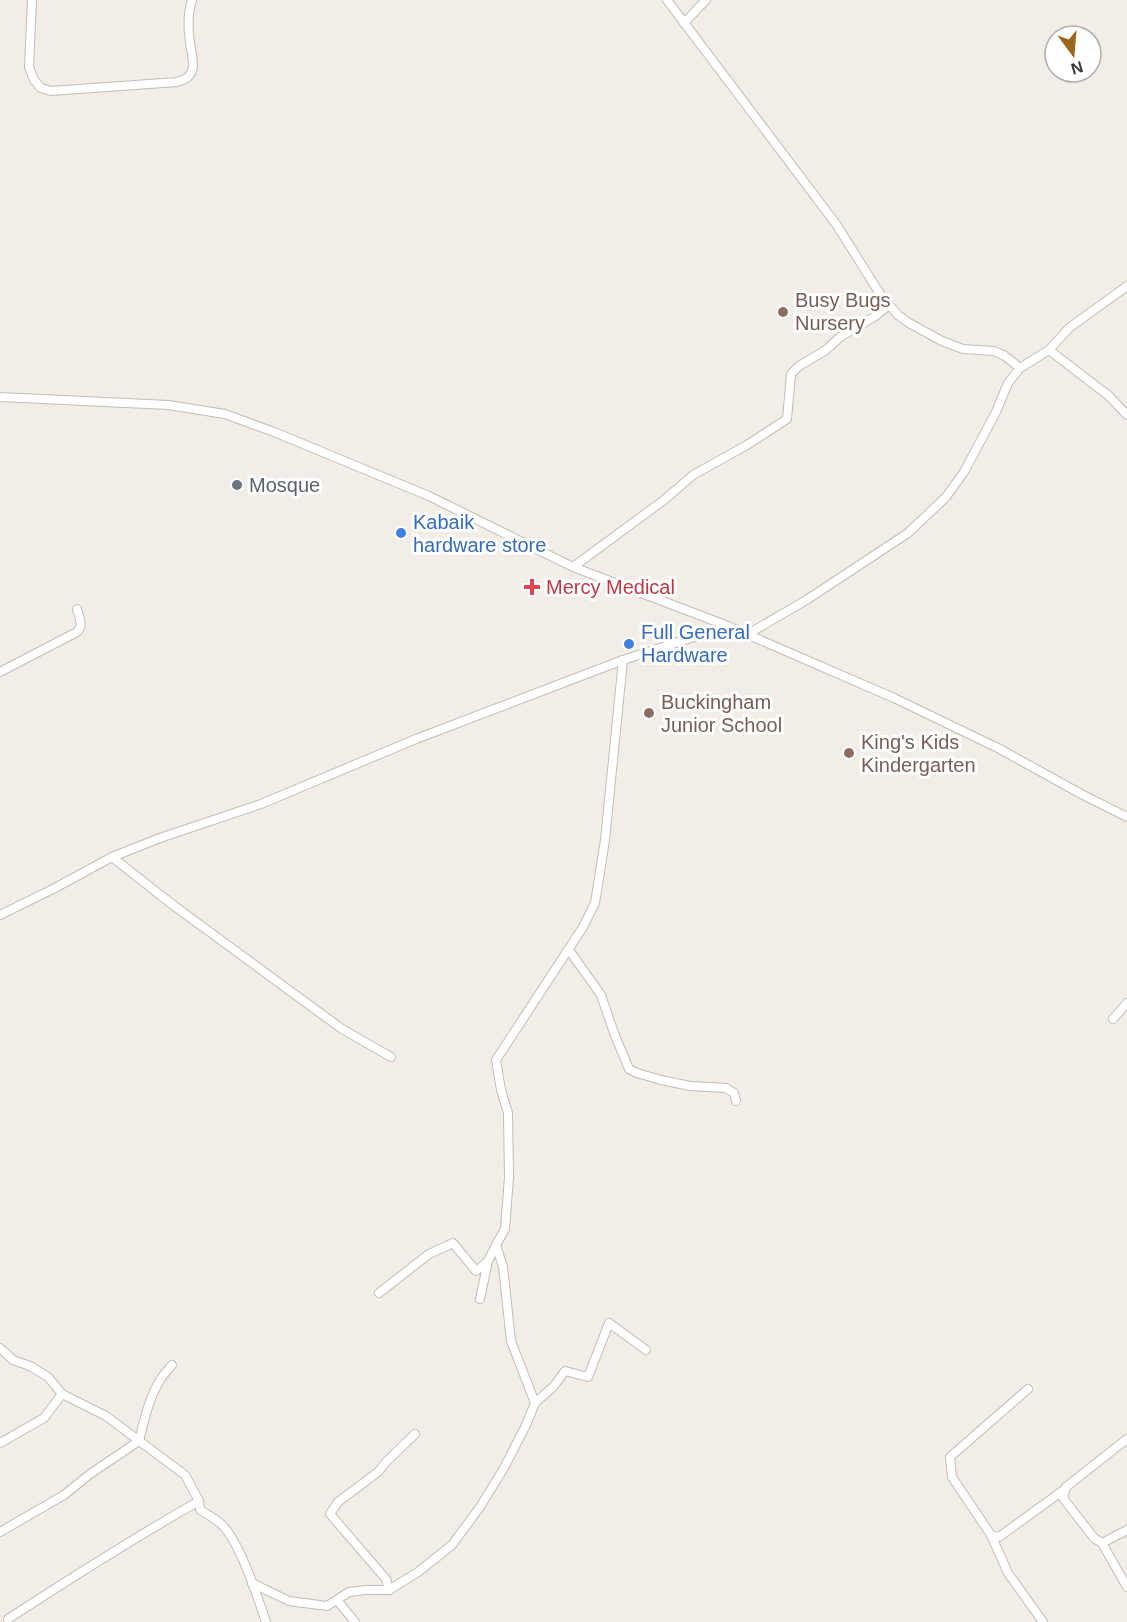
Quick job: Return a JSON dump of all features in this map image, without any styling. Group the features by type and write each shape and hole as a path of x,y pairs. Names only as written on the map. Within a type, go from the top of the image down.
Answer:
{"street":[{"path":"32,0 29,67 34,80 41,88 51,91 185,80 193,64 189,35 192,0"},
{"path":"667,0 836,225 889,305 909,323 942,340 963,349 994,351 1005,356 1020,368"},
{"path":"684,23 706,0"},
{"path":"748,634 808,599 908,533 946,497 964,472 996,412 1008,383 1020,368 1049,350 1069,328 1127,286"},
{"path":"573,567 664,500 693,475 747,445 787,419 791,374 799,366 826,350 840,337 874,317 889,305"},
{"path":"1049,350 1109,396 1127,415"},
{"path":"0,397 168,405 225,414 429,496 573,567 748,634 894,698 987,743 1127,817"},
{"path":"0,672 77,632 81,626 77,609"},
{"path":"0,915 112,857 160,838 261,804 416,739 623,660 728,626"},
{"path":"480,1299 488,1261 505,1228 508,1113 496,1060 569,950 595,903 605,840 623,660"},
{"path":"112,857 173,905 342,1029 391,1057"},
{"path":"569,950 601,995 629,1069 661,1080 690,1086 726,1088 734,1093 736,1101"},
{"path":"1113,1018 1127,1003"},
{"path":"379,1293 429,1254 453,1243 476,1271 488,1261"},
{"path":"496,1245 503,1267 511,1341 535,1403"},
{"path":"252,1583 289,1601 327,1606 349,1592 388,1590 418,1572 452,1545 480,1507 504,1468 535,1403 554,1386 565,1371 588,1377 609,1323 646,1350"},
{"path":"0,1348 13,1360 30,1366 48,1377 62,1394 106,1416 185,1475 199,1501 200,1510 222,1524 233,1540 266,1622"},
{"path":"0,1532 64,1495 90,1474 139,1441 156,1388 172,1365"},
{"path":"1028,1389 950,1457 952,1477 991,1535 1008,1573 1042,1622"},
{"path":"0,1443 45,1418 62,1394"},
{"path":"388,1590 386,1579 330,1514 338,1502 378,1472 415,1434"},
{"path":"991,1535 999,1537 1065,1489 1127,1439"},
{"path":"1065,1489 1063,1498 1068,1506 1094,1538 1102,1543 1127,1587"},
{"path":"8,1618 199,1501"},
{"path":"1102,1543 1127,1530"},
{"path":"337,1600 356,1622"}],"place":[{"name":"Busy Bugs Nursery","path":"783,312"},
{"name":"Mosque","path":"237,485"},
{"name":"Kabaik hardware store","path":"401,533"},
{"name":"Mercy Medical","path":"532,587"},
{"name":"Full General Hardware","path":"629,644"},
{"name":"Buckingham Junior School","path":"649,713"},
{"name":"King's Kids Kindergarten","path":"849,753"}]}
